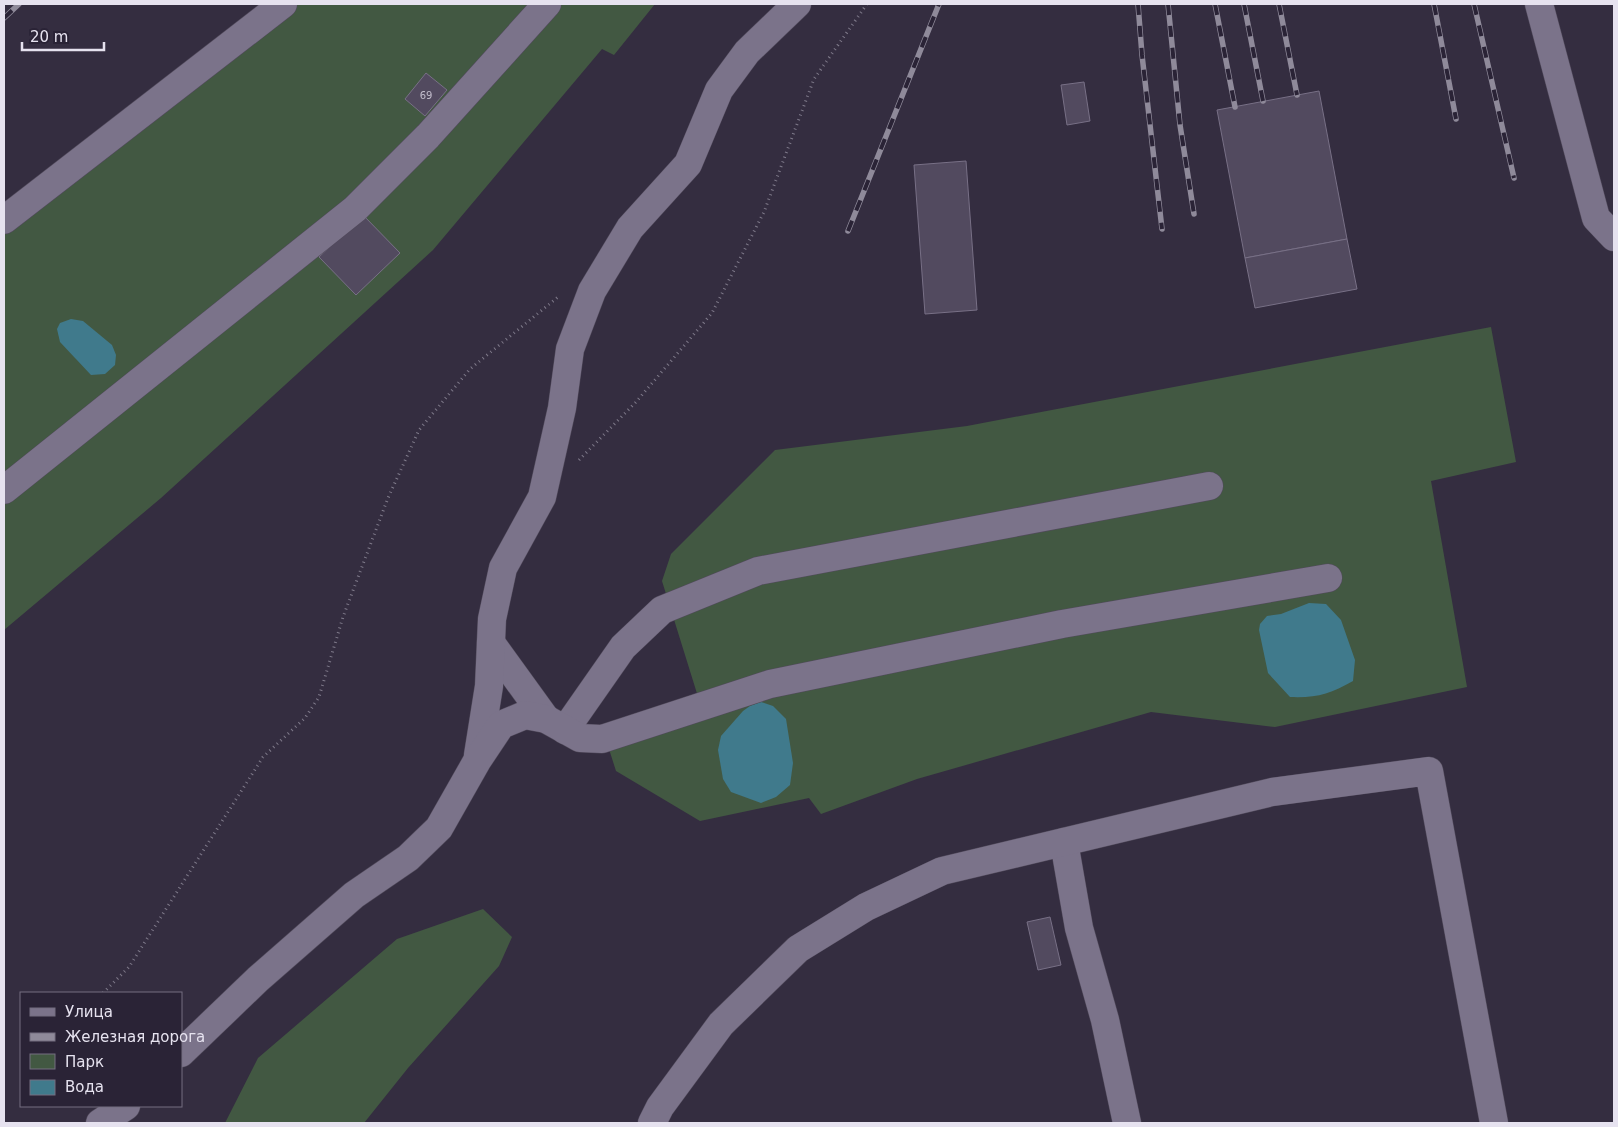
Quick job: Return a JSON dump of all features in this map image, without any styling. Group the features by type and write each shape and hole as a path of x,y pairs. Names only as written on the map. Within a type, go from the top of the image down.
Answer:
{"street":[{"path":"4,220 283,4"},
{"path":"4,490 355,209 428,136 546,4"},
{"path":"477,761 489,686 492,619 504,568 542,497 562,408 570,350 592,291 630,228 688,164 719,90 747,52 797,4"},
{"path":"1539,4 1596,218 1614,237"},
{"path":"555,724 623,647 662,610 758,571 1209,486"},
{"path":"182,1052 258,979 354,894 408,858 439,828 477,761 502,725 525,715 555,724 580,738 602,739 770,684 1062,624 1328,578"},
{"path":"491,643 555,724"},
{"path":"652,1123 660,1108 721,1024 798,949 866,906 942,871 1272,792 1429,771 1494,1123"},
{"path":"1064,842 1079,928 1105,1020 1127,1123"},
{"path":"100,1123 124,1107"}],"path":[{"path":"576,463 636,402 712,313 764,212 814,79 867,4"},
{"path":"104,992 129,967 263,757 305,718 319,697 343,617 388,498 420,430 470,369 560,296"}],"green space":[{"path":"261,4 655,4 614,55 602,49 433,250 161,498 4,630 4,210"},
{"path":"1491,327 1516,462 1431,481 1467,687 1275,727 1151,712 917,779 821,814 809,798 700,821 616,771 609,749 704,716 662,581 671,554 775,450 967,426"},
{"path":"483,909 512,937 499,966 408,1068 364,1123 225,1123 258,1058 397,939"}],"water":[{"path":"71,319 83,321 112,345 116,355 115,365 105,374 91,375 60,342 57,329 60,323"},
{"path":"1309,603 1326,604 1341,620 1355,660 1353,681 1323,694 1308,697 1290,697 1268,673 1259,630 1260,624 1267,616 1281,614"},
{"path":"761,702 773,706 786,719 793,763 790,785 776,797 761,803 731,792 723,779 718,750 721,736 743,711"}],"building":[{"path":"426,73 447,90 425,116 405,99"},
{"path":"1084,82 1090,121 1067,125 1061,85"},
{"path":"1319,91 1347,239 1245,258 1217,110"},
{"path":"966,161 977,310 925,314 914,165"},
{"path":"363,215 400,253 356,295 319,257"},
{"path":"1347,239 1357,289 1255,308 1245,258"},
{"path":"1050,917 1061,965 1038,970 1027,922"}],"railway":[{"path":"4,18 19,4"},
{"path":"848,231 939,4"},
{"path":"1138,4 1162,229"},
{"path":"1168,4 1180,125 1194,214"},
{"path":"1215,4 1235,107"},
{"path":"1244,4 1263,101"},
{"path":"1279,4 1297,95"},
{"path":"1434,4 1456,119"},
{"path":"1474,4 1514,178"}]}
